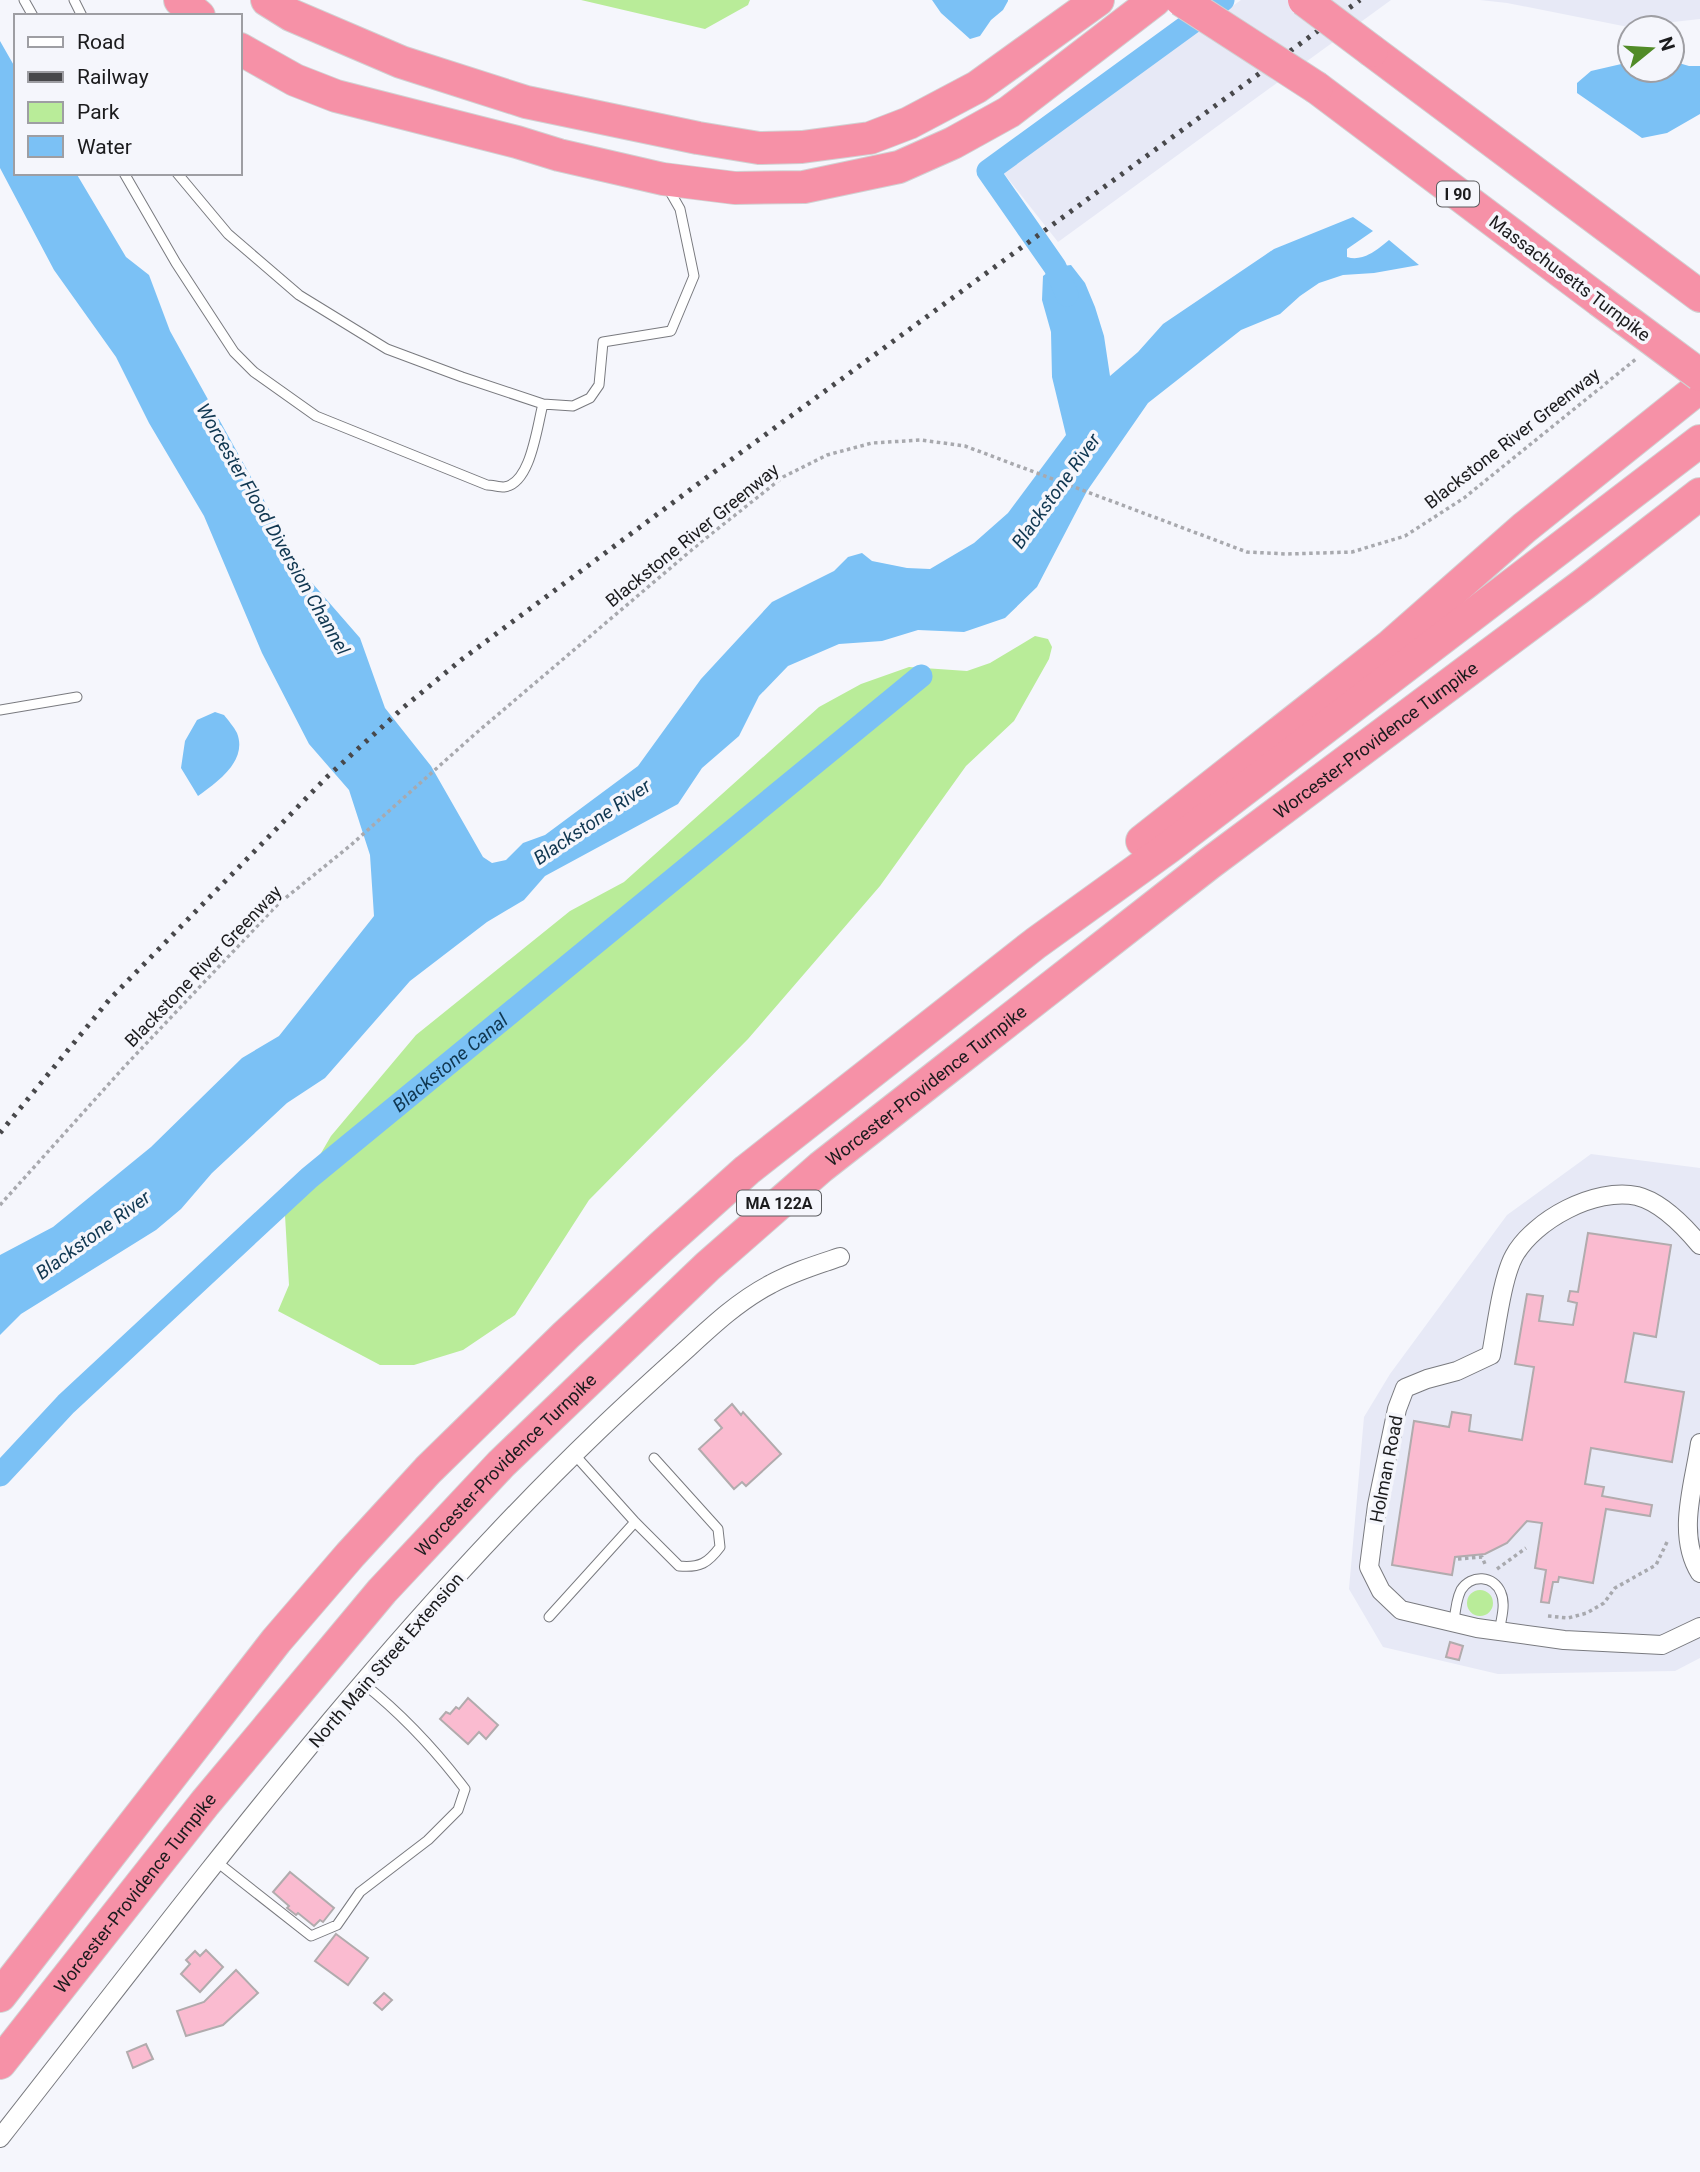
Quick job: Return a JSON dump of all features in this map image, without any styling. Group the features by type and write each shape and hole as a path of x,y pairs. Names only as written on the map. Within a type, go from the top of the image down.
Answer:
{"highway":[{"path":"180,0 197,14"},
{"path":"267,0 291,15 401,62 526,102 646,128 759,148 802,147 870,138 909,123 977,87 1098,0"},
{"path":"242,50 295,80 336,96 559,155 663,179 735,188 804,187 899,167 953,143 1009,113 1155,0"},
{"path":"1181,0 1317,89"},
{"name":"Massachusetts Turnpike","path":"1207,0 1317,89 1700,375"},
{"path":"1304,0 1700,296"},
{"path":"1324,0 1372,51"},
{"path":"1036,943 1113,863 1391,645 1524,528 1700,387"},
{"name":"MA 122A","path":"0,1996 276,1641 349,1555 428,1469 566,1335 747,1170 1036,943 1169,847 1700,442"},
{"name":"Worcester-Providence Turnpike","path":"0,2063 196,1814 382,1591 501,1464 708,1266 821,1167 1210,863 1584,584 1700,494"}],"street":[{"name":"Holman Road","path":"1700,1245 1682,1225 1639,1196 1600,1199 1567,1209 1534,1230 1512,1259 1508,1269 1491,1355 1457,1371 1405,1388 1397,1409 1379,1493 1369,1567 1381,1591 1401,1609 1499,1632 1564,1640 1662,1644 1700,1627"},
{"name":"North Main Street Extension","path":"0,2138 294,1766 467,1566 574,1454 640,1390 728,1312 769,1285 805,1268 840,1257"},
{"path":"1700,1443 1688,1518 1691,1555 1700,1573"}],"lane":[{"path":"125,175 176,263 234,352 280,393 316,416 487,485 505,487 518,480 526,469 543,404"},
{"path":"179,175 228,234 299,295 387,349 543,404 573,405 590,398 599,385 603,341 671,331 694,276 680,209 663,179"},
{"path":"0,710 76,697"},
{"path":"574,1454 679,1566 692,1567 709,1560 720,1547 718,1529 654,1458"},
{"path":"550,1617 635,1522"},
{"path":"1454,1623 1462,1588 1472,1580 1485,1578 1495,1583 1502,1594 1499,1632"},
{"path":"217,1861 311,1937 337,1925 360,1892 428,1840 458,1810 465,1789 437,1752 399,1713 364,1684"}],"path":[{"name":"Blackstone River Greenway","path":"0,1205 125,1066 278,904 351,845 463,745 701,542 783,477 827,455 872,443 935,441 988,453 1247,552 1352,552 1405,536 1464,498 1637,358"},
{"path":"1543,1615 1568,1618 1587,1614 1604,1603 1615,1588 1656,1565 1668,1544 1668,1535"},
{"path":"1495,1570 1526,1548"},
{"path":"1458,1559 1482,1557 1485,1569 1495,1570 1504,1577"}],"shaded area":[{"path":"1241,0 1391,0 1058,242 1002,171"},
{"path":"1480,0 1700,0 1700,19 1686,21 1686,14 1616,14 1616,25"},
{"path":"1591,1154 1700,1168 1700,1658 1675,1671 1498,1674 1383,1647 1349,1589 1364,1417 1390,1374 1507,1215"}],"green space":[{"path":"581,0 750,0 748,5 705,29"},
{"path":"1035,636 1048,639 1052,647 1049,659 1014,721 966,766 880,886 748,1039 589,1200 515,1315 463,1350 414,1365 380,1365 278,1311 289,1285 285,1215 331,1136 416,1035 570,911 624,882 819,707 861,684 909,667 967,671 990,663"},
{"path":"1480,1590 1489,1594 1493,1603 1489,1612 1480,1616 1471,1612 1467,1603 1471,1594"}],"water":[{"path":"932,0 1008,1 980,36 970,39 941,13"},
{"path":"0,41 14,66 14,175 77,175 126,257 149,275 170,331 306,576 360,638 385,708 431,766 483,857 492,863 506,860 523,843 545,835 638,766 701,679 772,602 834,571 848,557 862,553 872,561 907,568 930,569 974,543 1008,513 1066,435 1052,377 1051,332 1042,300 1043,276 1055,267 1071,265 1085,283 1104,336 1110,376 1138,352 1163,324 1274,249 1353,217 1373,231 1347,249 1347,257 1364,256 1389,240 1419,265 1343,275 1319,283 1280,314 1241,330 1148,403 1087,491 1037,587 1005,618 964,632 918,630 882,641 839,644 788,666 759,696 739,736 702,768 678,804 545,876 524,900 487,922 410,981 325,1078 287,1103 212,1173 181,1209 156,1230 21,1314 0,1335 0,1255 53,1227 151,1147 242,1058 279,1036 374,916 370,855 349,790 309,744 262,653 204,516 149,423 116,357 54,270 0,168"},
{"path":"1616,65 1616,84 1686,84 1686,65 1700,66 1700,114 1667,133 1642,138 1577,93 1577,83 1591,71"},
{"path":"215,712 224,715 236,731 238,753 229,770 198,796 181,768 185,741 197,720"}],"building":[{"path":"1588,1233 1671,1245 1656,1337 1634,1333 1625,1382 1684,1392 1672,1462 1591,1448 1585,1484 1604,1487 1602,1496 1652,1505 1650,1516 1606,1509 1593,1583 1559,1577 1558,1582 1553,1582 1549,1603 1541,1602 1546,1570 1535,1568 1542,1523 1527,1521 1507,1543 1485,1554 1455,1557 1452,1575 1392,1565 1414,1421 1449,1427 1452,1412 1471,1415 1469,1431 1522,1440 1534,1367 1515,1364 1527,1294 1543,1296 1539,1321 1573,1325 1577,1303 1568,1301 1570,1291 1578,1292"},
{"path":"732,1404 741,1415 743,1412 781,1454 746,1486 742,1482 734,1489 699,1449 722,1428 715,1420"},
{"path":"1450,1642 1463,1646 1459,1660 1446,1657"},
{"path":"468,1698 498,1725 486,1739 479,1732 468,1744 440,1719 446,1712 450,1714 456,1707 459,1709"},
{"path":"290,1872 334,1908 323,1922 320,1920 314,1926 287,1908 289,1906 273,1892"},
{"path":"336,1934 368,1958 348,1985 315,1961"},
{"path":"206,1950 223,1967 200,1992 181,1974 190,1964 186,1960 195,1951 200,1956"},
{"path":"236,1970 258,1993 223,2025 186,2036 177,2011 204,2002"},
{"path":"384,1993 392,2000 382,2010 374,2003"},
{"path":"146,2044 153,2059 133,2068 127,2052"}],"waterway":[{"path":"1067,295 1055,267 988,171 1223,0"},
{"name":"Blackstone Canal","path":"0,1475 66,1404 309,1178 921,676"}],"railway":[{"path":"0,1133 109,1000 328,776 404,707 461,660 702,481 1360,0"}],"water label":[{"name":"Blackstone River","path":"1056,491"},
{"name":"Worcester Flood Diversion Channel","path":"273,529"},
{"name":"Blackstone River","path":"592,822"},
{"name":"Blackstone River","path":"93,1235"}]}
